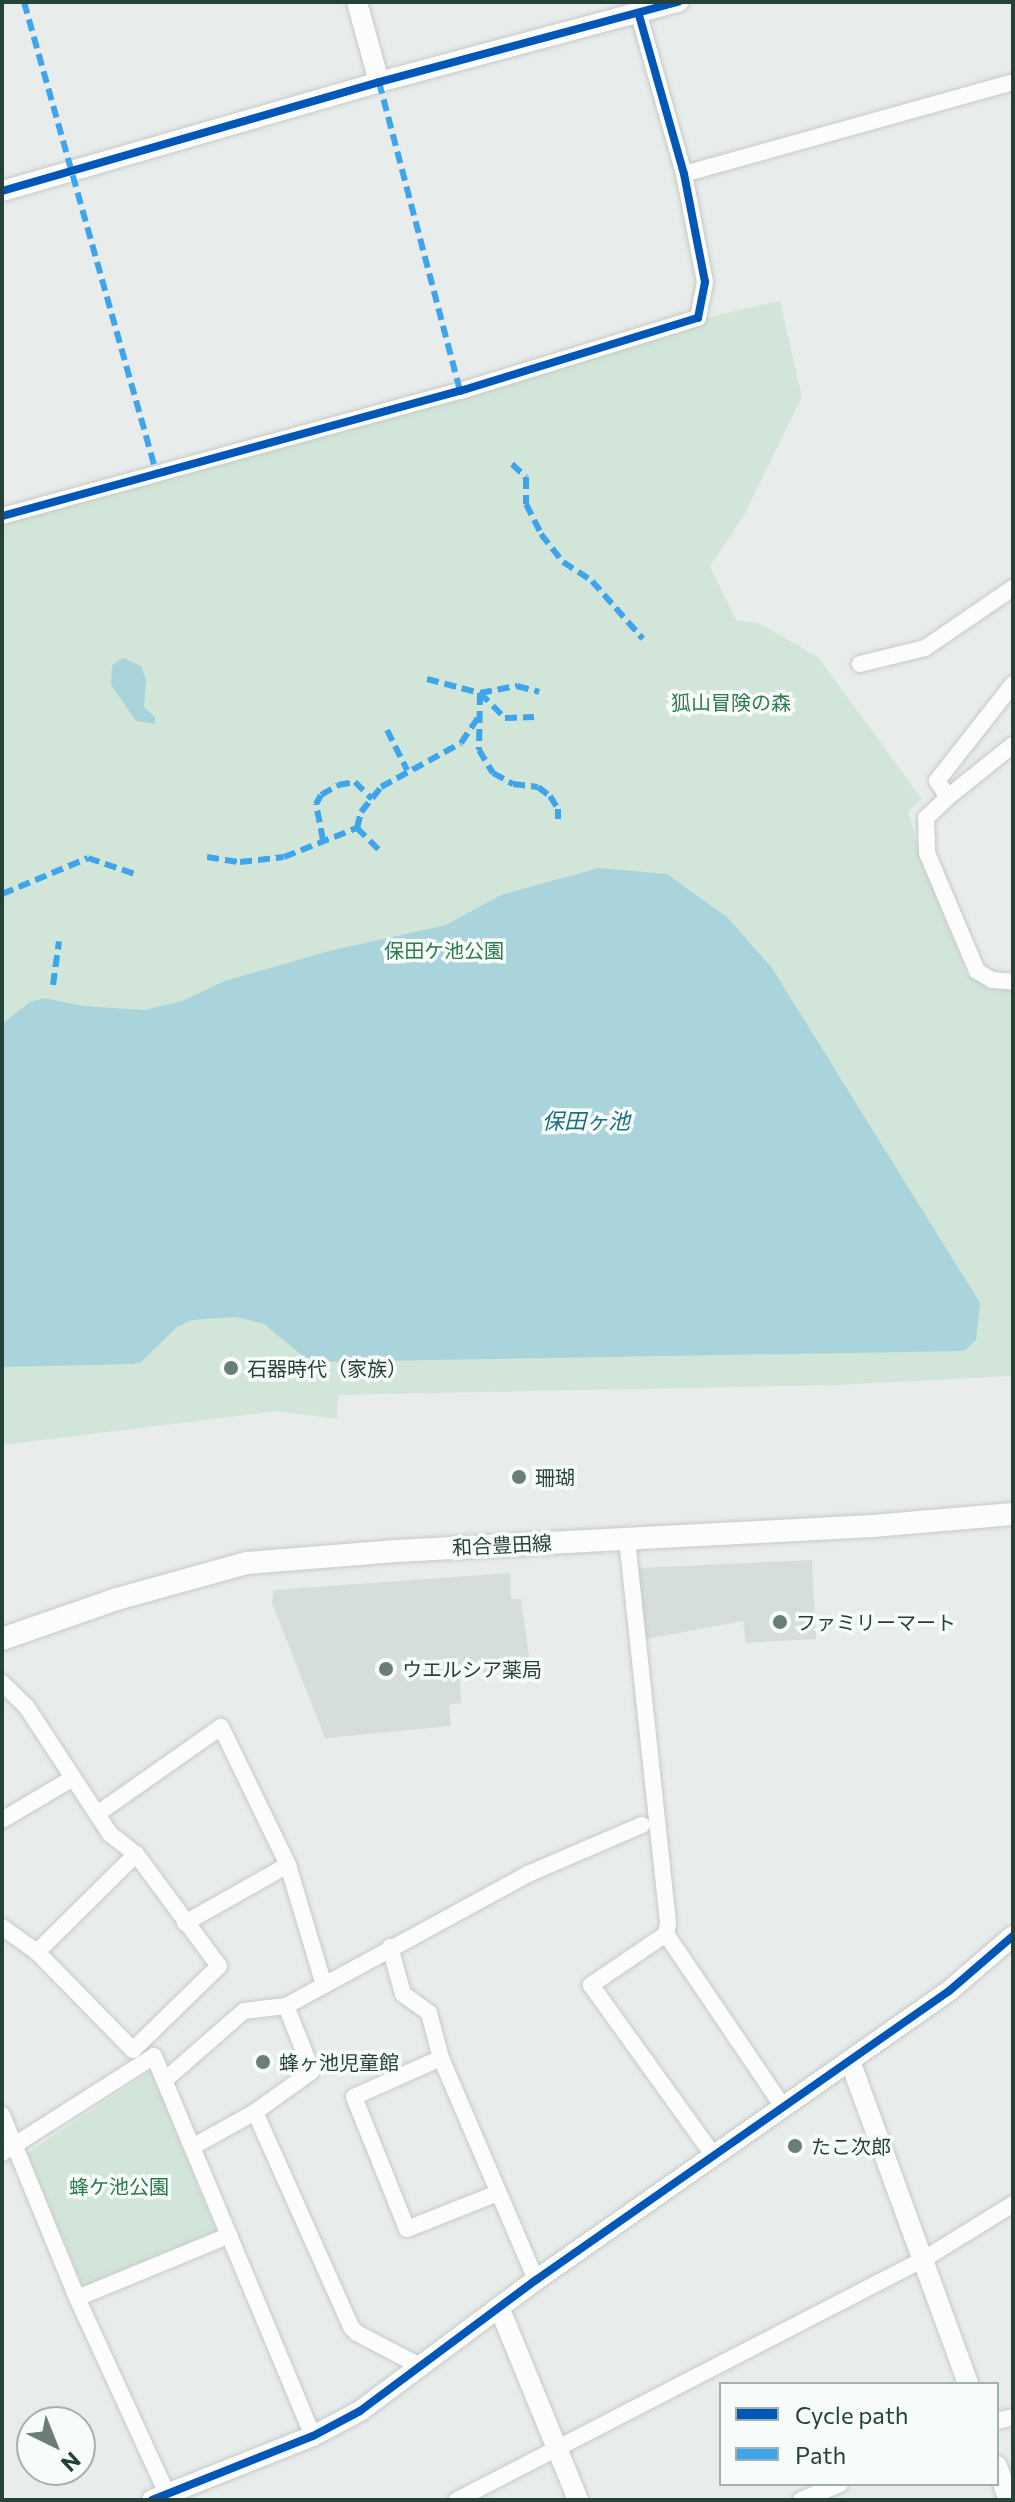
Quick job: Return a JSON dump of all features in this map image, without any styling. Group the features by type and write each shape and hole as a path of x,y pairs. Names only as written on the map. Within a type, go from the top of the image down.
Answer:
{"main road":[{"name":"和合豊田線","path":"2,1639 117,1599 247,1563 872,1526 1013,1514"}],"street":[{"path":"357,2 379,82"},
{"path":"2,191 379,82 639,15 678,2"},
{"path":"2,516 460,391 698,318 705,282 684,174 639,15"},
{"path":"684,174 1013,82"},
{"path":"860,664 925,648 1013,588"},
{"path":"948,797 937,781 1013,684"},
{"path":"1013,745 926,818 927,853 977,971 992,980 1013,982"},
{"path":"627,1539 668,1924 666,1934 591,1985 713,2155"},
{"path":"2,1683 26,1706 110,1834 136,1854 219,1966 133,2050 37,1952 2,1927"},
{"path":"97,1814 221,1727 288,1865 324,1985"},
{"path":"2,1820 73,1778"},
{"path":"166,2079 244,2011 286,2006 528,1874 642,1825"},
{"path":"37,1952 136,1854"},
{"path":"185,1923 288,1865"},
{"path":"666,1934 783,2107"},
{"path":"2,2115 8,2150 77,2298 163,2498 313,2436 360,2411 536,2280 949,1991 1013,1936"},
{"path":"390,1947 403,1994 429,2013 441,2058 536,2280"},
{"path":"194,2146 255,2112 312,2071 286,2006"},
{"path":"8,2150 154,2056 313,2436"},
{"path":"441,2058 354,2097 407,2229 498,2193"},
{"path":"850,2061 967,2382"},
{"path":"255,2112 351,2327 420,2366"},
{"path":"457,2500 924,2259 1013,2204"},
{"path":"77,2298 230,2235"},
{"path":"499,2307 578,2500"},
{"path":"999,2472 1009,2500"},
{"path":"801,2500 835,2486"}],"shaded area":[{"path":"812,1560 816,1639 746,1643 743,1621 646,1639 637,1568"},
{"path":"510,1573 511,1599 521,1599 531,1669 460,1674 461,1703 449,1705 451,1726 325,1738 272,1603 274,1590"}],"green space":[{"name":"保田ケ池公園","path":"780,301 802,397 743,517 710,566 736,620 759,623 818,657 922,799 908,811 922,861 968,976 1013,990 1013,1376 838,1385 338,1395 337,1419 278,1411 2,1445 2,524 250,455 722,314"},
{"name":"蜂ケ池公園","path":"151,2071 217,2233 85,2291 27,2153"}],"water":[{"path":"123,658 141,666 146,680 144,707 155,717 155,724 136,721 111,685 112,665"},
{"name":"保田ヶ池","path":"599,868 667,874 727,917 772,968 980,1303 976,1340 964,1351 310,1362 264,1324 236,1317 192,1320 177,1327 141,1362 133,1364 2,1367 2,1024 30,1002 44,998 82,1006 144,1010 182,1001 225,981 329,951 446,925 501,895"}],"marked path":[{"path":"24,2 157,474"},
{"path":"379,82 460,391"},
{"path":"512,464 526,477 526,504 541,534 563,562 592,581 643,639"},
{"path":"427,679 480,693 517,686 539,692"},
{"path":"480,693 479,750 493,773 513,784 538,787 550,796 558,809 558,819"},
{"path":"480,693 505,718 534,717"},
{"path":"207,857 240,862 284,857 357,828 361,812 381,787 461,743 478,718"},
{"path":"387,730 407,770"},
{"path":"323,840 316,804 321,795 338,785 355,782 372,799"},
{"path":"357,828 382,853"},
{"path":"2,894 88,858 138,875"},
{"path":"53,985 59,941"}],"cycle path":[{"path":"2,191 379,82 678,2"},
{"path":"2,516 460,391 698,318 705,282 684,174 639,15"},
{"path":"152,2500 313,2436 360,2411 536,2280 949,1991 1013,1936"}],"place":[{"name":"石器時代（家族）","path":"231,1368"},
{"name":"珊瑚","path":"519,1477"},
{"name":"ファミリーマート","path":"780,1622"},
{"name":"ウエルシア薬局","path":"386,1669"},
{"name":"蜂ヶ池児童館","path":"263,2062"},
{"name":"たこ次郎","path":"795,2146"}],"park label":[{"name":"狐山冒険の森","path":"731,702"}]}
